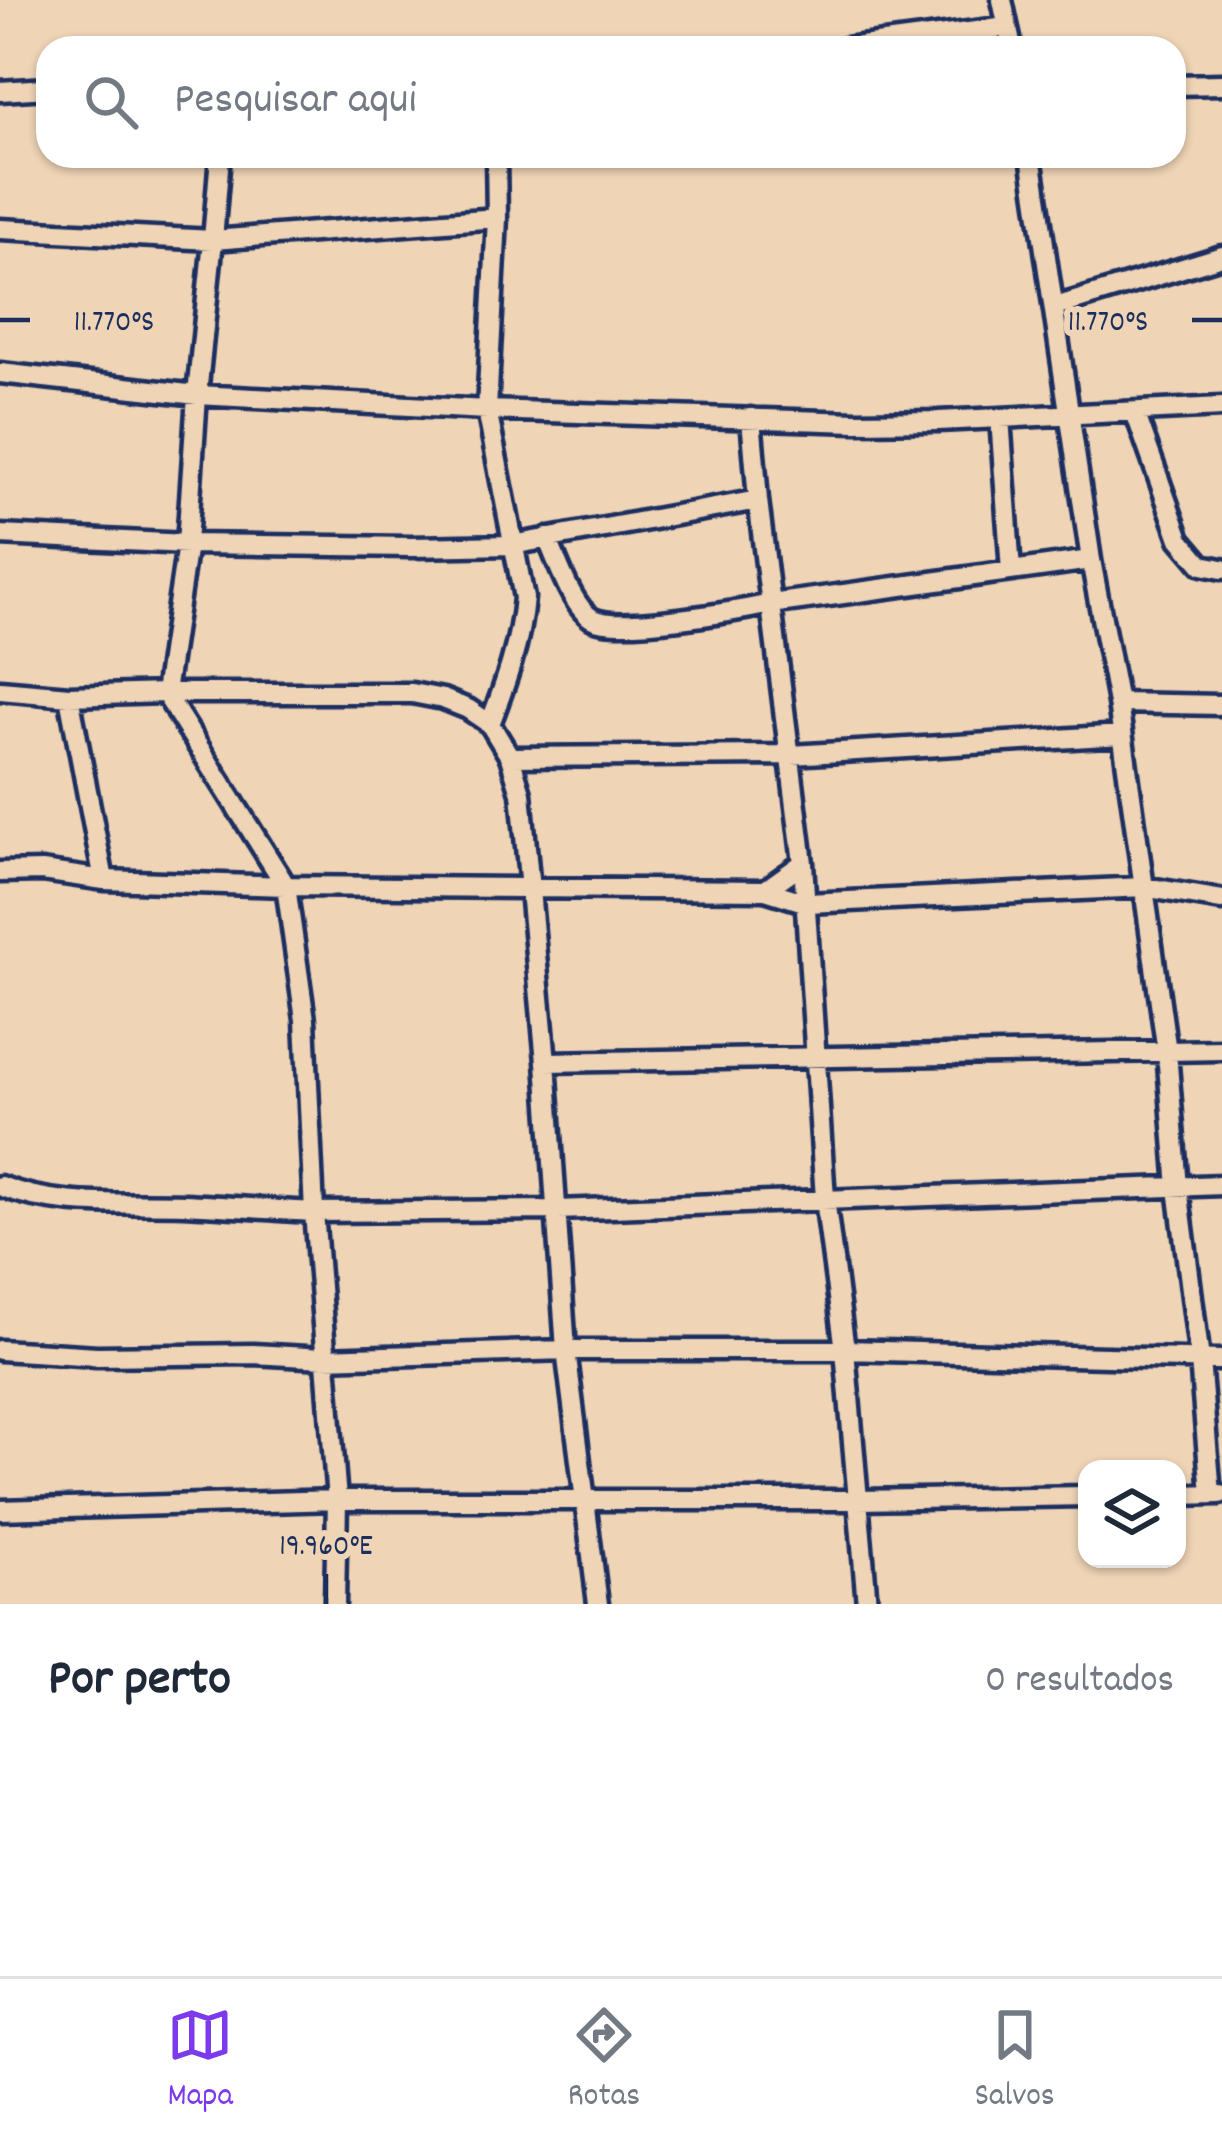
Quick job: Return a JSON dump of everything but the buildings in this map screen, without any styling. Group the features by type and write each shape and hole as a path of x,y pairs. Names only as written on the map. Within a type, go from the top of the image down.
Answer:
{"street":[{"path":"1002,0 1009,36"},
{"path":"938,36 1007,27"},
{"path":"1186,86 1222,84"},
{"path":"0,91 36,89"},
{"path":"219,168 187,544 165,693 286,886 305,1020 314,1212 337,1500 335,1604"},
{"path":"490,724 512,666 524,598 487,410 496,168"},
{"path":"1033,168 1091,560 1118,704 1167,1052 1178,1188 1216,1494 1186,1495"},
{"path":"0,229 213,240 497,218"},
{"path":"1055,307 1222,256"},
{"path":"0,373 197,395 877,422 1222,407"},
{"path":"1135,412 1180,539 1202,566 1222,569"},
{"path":"751,418 803,863 825,1199 845,1351 867,1604"},
{"path":"1000,418 1011,571"},
{"path":"0,535 187,544 512,545 758,500"},
{"path":"547,538 576,602 592,619 619,623 722,614 1091,560"},
{"path":"0,690 69,696 412,693 468,709 490,724 510,757 521,793 566,1350 598,1604"},
{"path":"69,696 104,880"},
{"path":"1118,704 1222,705"},
{"path":"510,757 791,755 1122,735"},
{"path":"765,890 803,863"},
{"path":"0,872 286,886 765,890 806,903 1144,887 1222,901"},
{"path":"546,1062 1222,1050"},
{"path":"6,1191 70,1202 314,1212 558,1210 1222,1185"},
{"path":"0,1350 97,1356 324,1358 566,1350 845,1351 1222,1360"},
{"path":"0,1510 337,1500 1078,1496"}]}
